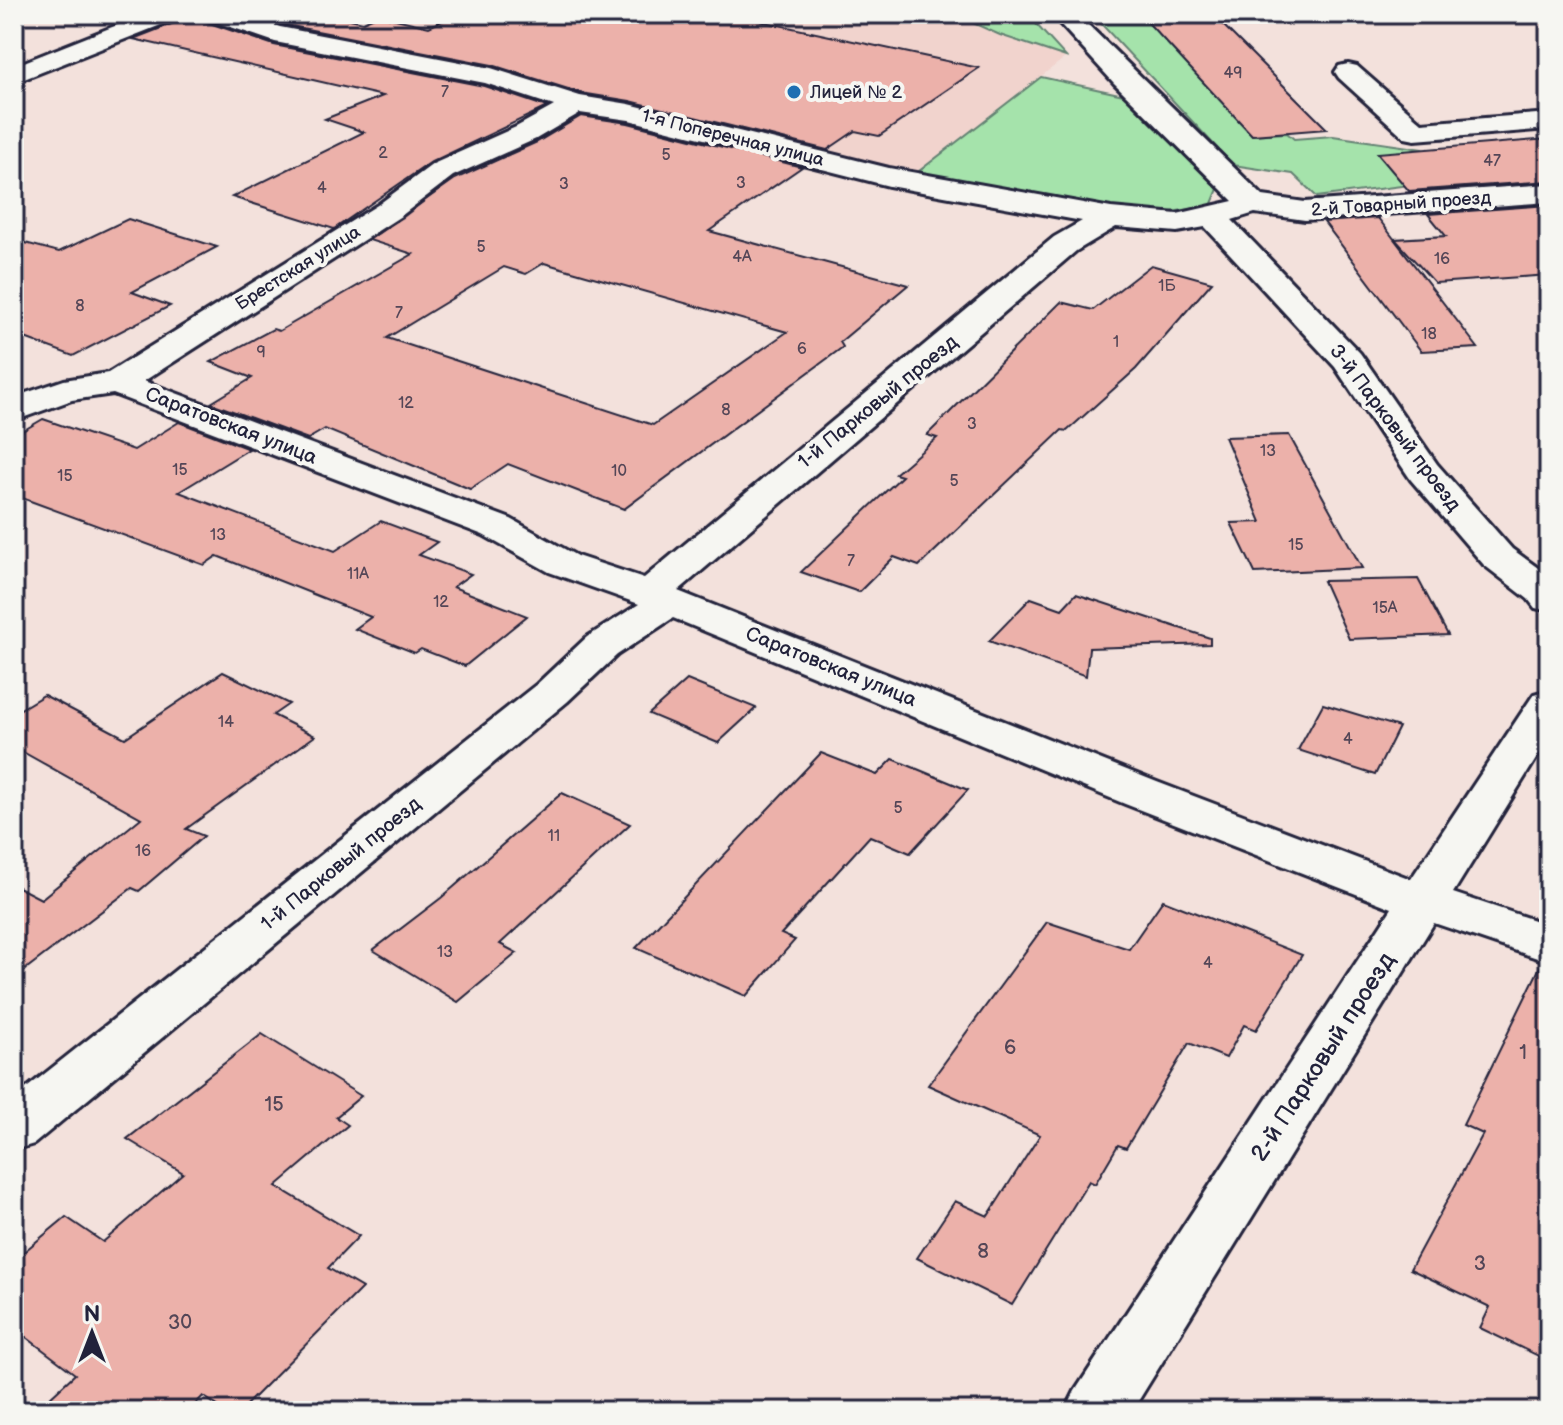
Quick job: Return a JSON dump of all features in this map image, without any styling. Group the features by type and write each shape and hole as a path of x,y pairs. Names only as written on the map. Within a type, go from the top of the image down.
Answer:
{"street":[{"path":"14,75 167,14"},
{"name":"1-я Поперечная улица","path":"216,14 275,34 491,76 576,104 629,112 889,177 1111,217 1177,223 1254,204"},
{"path":"1063,14 1254,204"},
{"path":"1348,72 1415,132 1549,121"},
{"name":"Брестская улица","path":"14,410 45,394 117,383 390,210 443,170 526,133 576,104"},
{"name":"2-й Товарный проезд","path":"1254,204 1305,211 1549,193"},
{"name":"3-й Парковый проезд","path":"1214,216 1221,229 1348,360 1424,472 1498,557 1547,594"},
{"name":"1-й Парковый проезд","path":"14,1129 552,693 602,646 1065,244 1111,217"},
{"name":"Саратовская улица","path":"117,383 497,527 563,564 660,598 1141,793 1423,901 1549,944"},
{"name":"2-й Парковый проезд","path":"1097,1411 1549,703"}],"shaded area":[{"name":"Лицей № 2","path":"415,14 1027,14 1066,57 914,175 357,43"}],"green space":[{"path":"953,14 1027,14 1066,57 1000,35"},
{"path":"1092,14 1140,14 1252,135 1287,133 1294,139 1333,136 1422,149 1455,179 1317,197 1293,174 1233,165"},
{"path":"1041,77 1128,96 1218,189 1211,206 1164,213 1110,213 914,175"}],"building":[{"path":"182,14 201,14 206,22 274,45 484,86 547,107 431,162 334,229 232,197 364,132 325,119 383,96 133,39 177,22"},
{"name":"Лицей № 2","path":"250,14 328,14 363,22 379,15 429,27 457,14 727,14 979,68 879,136 855,131 827,150 630,101 581,93 492,65 281,24"},
{"path":"1140,14 1212,14 1327,129 1252,135"},
{"path":"581,116 628,123 802,167 709,231 908,285 840,342 843,347 624,509 508,464 470,489 325,429 308,439 211,403 252,378 211,362 273,329 279,331 413,254 369,240 455,179 537,142","holes":["544,263 787,332 653,425 387,338 504,267 526,274"]},
{"path":"1549,139 1549,181 1409,191 1377,153"},
{"path":"1549,205 1549,275 1435,283 1395,239 1446,236 1428,214"},
{"path":"1378,218 1478,348 1421,351 1324,222"},
{"path":"128,219 217,247 132,292 170,306 73,356 14,334 14,240 59,252"},
{"path":"1151,265 1212,282 1136,369 1067,431 1062,430 919,566 894,557 859,592 801,572 902,476 895,474 937,438 927,435 1061,302 1093,310"},
{"path":"43,419 134,450 179,422 249,449 179,492 335,551 381,521 437,542 419,555 471,574 453,587 527,616 465,666 421,649 415,653 355,629 371,617 217,556 204,565 14,495 14,436"},
{"path":"1289,435 1362,568 1255,573 1231,523 1261,522 1225,437"},
{"path":"1418,579 1448,635 1349,639 1323,581"},
{"path":"1076,594 1210,638 1210,644 1089,648 1086,676 989,641 1031,598 1062,609"},
{"path":"223,672 289,704 273,715 315,736 186,829 204,836 139,891 132,888 14,978 14,885 41,899 141,818 14,747 14,713 44,695 125,738"},
{"path":"687,680 756,708 718,743 649,714"},
{"path":"1323,704 1399,727 1375,775 1298,750"},
{"path":"821,753 877,775 893,759 968,790 910,853 870,836 781,934 795,940 746,996 636,948"},
{"path":"562,793 630,824 500,944 517,953 458,1002 373,950 441,898"},
{"path":"1163,900 1302,955 1256,1030 1244,1025 1226,1058 1189,1043 1126,1148 1118,1145 1095,1184 1089,1181 1012,1305 917,1258 955,1201 988,1216 1040,1135 928,1085 1047,922 1129,949"},
{"path":"1542,963 1549,965 1549,1361 1480,1328 1490,1307 1410,1269 1483,1134 1463,1125"},
{"path":"262,1034 361,1096 336,1117 348,1125 276,1186 359,1236 328,1268 362,1288 240,1411 225,1411 203,1396 189,1411 35,1411 75,1374 14,1328 14,1260 66,1217 103,1242 183,1173 127,1139"}],"place":[{"name":"Лицей № 2","path":"794,92"}]}
